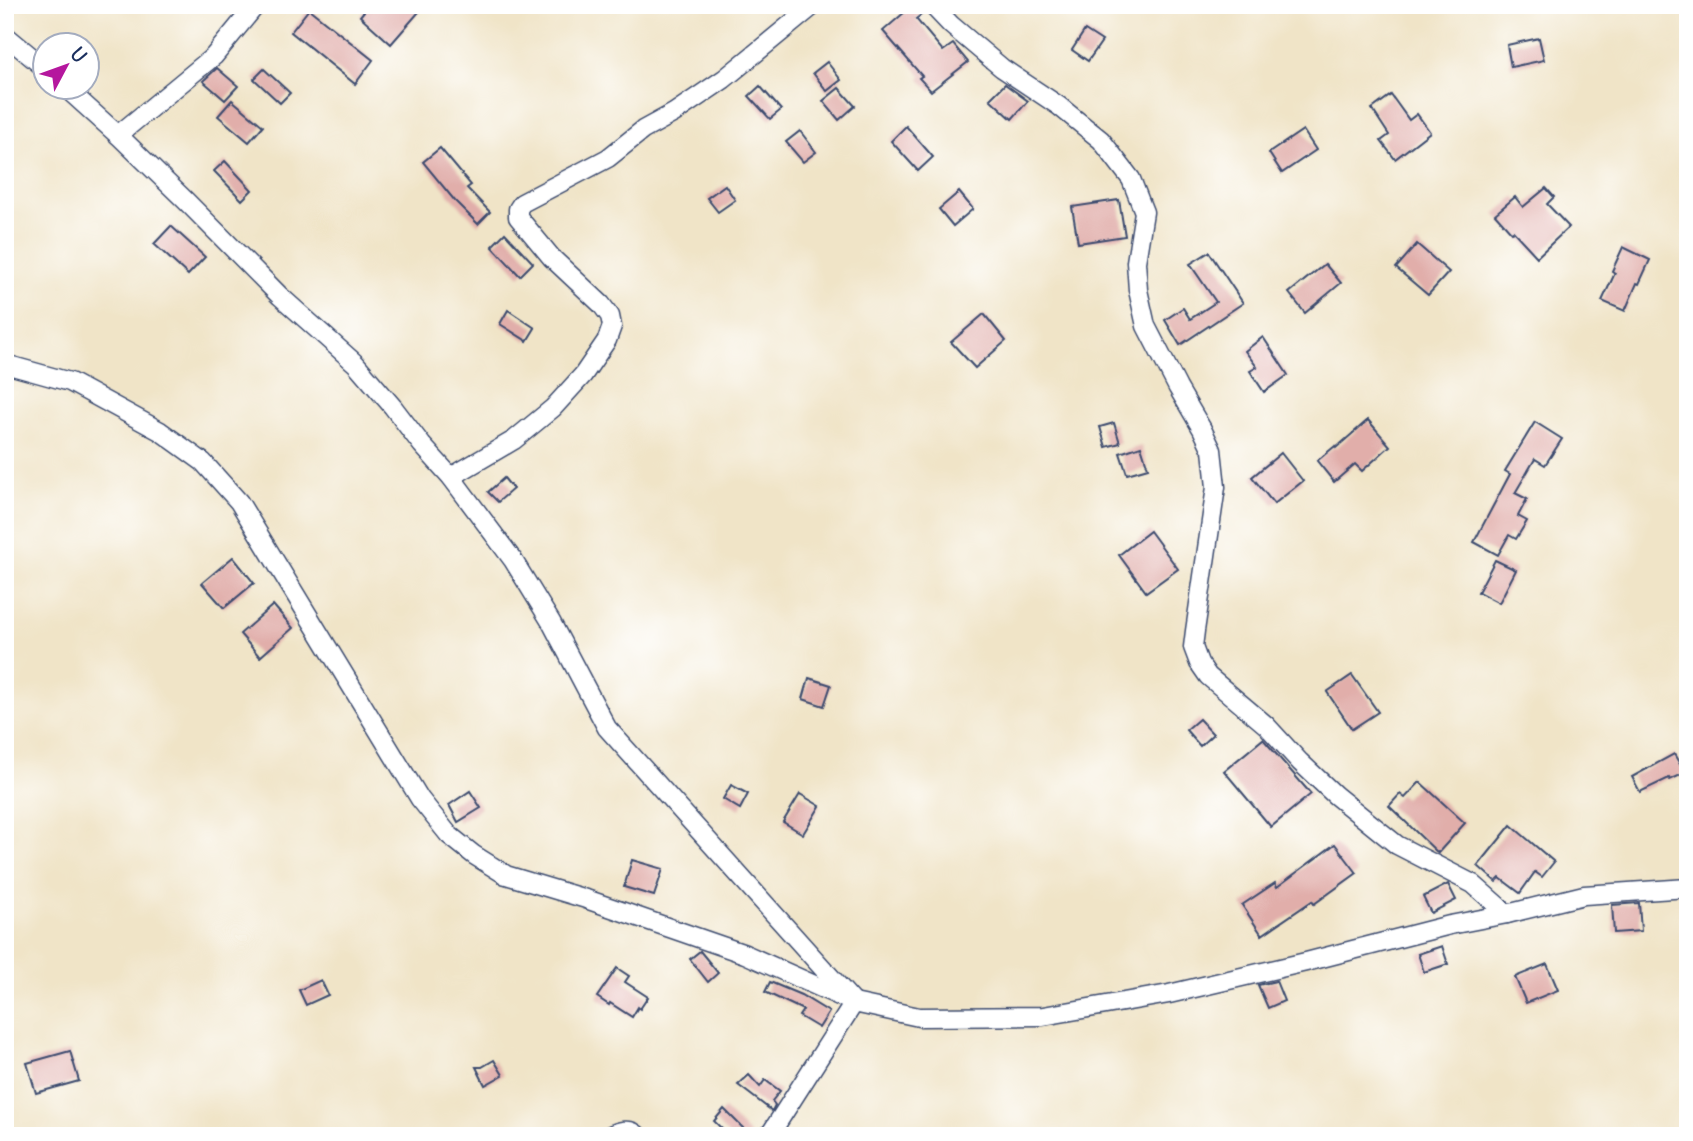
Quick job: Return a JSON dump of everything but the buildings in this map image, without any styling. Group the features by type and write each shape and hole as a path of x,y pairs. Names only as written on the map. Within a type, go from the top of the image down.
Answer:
{"street":[{"path":"118,135 214,56 256,5"},
{"path":"451,477 514,440 553,408 583,375 607,340 612,326 610,316 601,304 552,258 518,217 518,209 522,203 608,158 643,130 674,113 724,79 814,5"},
{"path":"932,5 951,25 1002,68 1059,106 1101,140 1131,178 1144,212 1136,262 1138,289 1146,326 1212,450 1216,487 1195,631 1194,647 1199,663 1208,676 1266,725 1300,762 1345,803 1397,845 1474,884 1507,915"},
{"path":"5,35 32,57"},
{"path":"81,102 186,201 280,296 356,364 393,407 451,477 513,560 551,622 607,728 854,1003"},
{"path":"5,364 70,382 160,431 203,462 239,502 420,799 449,835 474,855 506,875 586,899 745,954 854,1003 919,1017 1043,1016 1169,994 1584,895 1688,888"},
{"path":"769,1136 854,1003"},
{"path":"609,1136 618,1131 629,1131 638,1136"}]}
